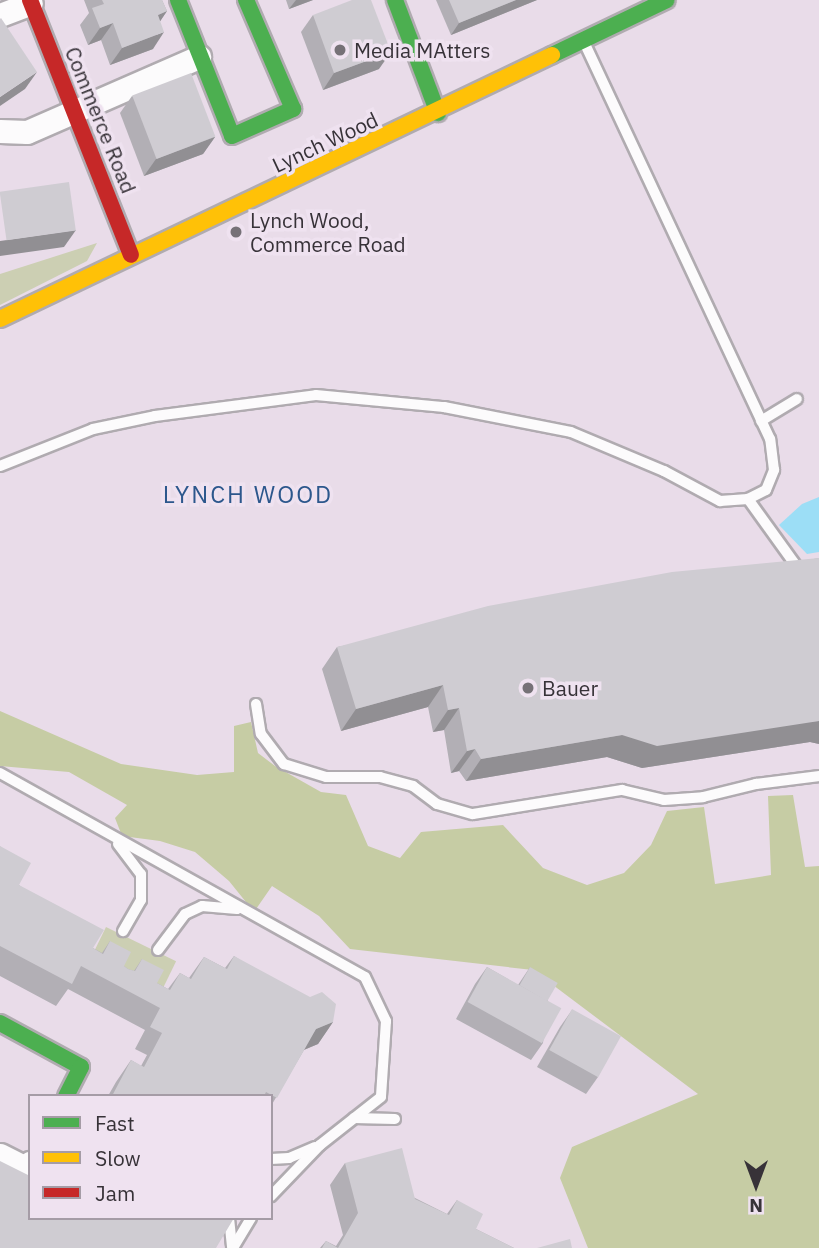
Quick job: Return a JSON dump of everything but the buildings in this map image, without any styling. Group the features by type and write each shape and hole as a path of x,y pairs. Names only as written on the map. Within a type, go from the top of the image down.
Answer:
{"street":[{"path":"178,0 232,136 293,109 246,0"},
{"path":"395,0 438,113"},
{"name":"Lynch Wood","path":"0,319 131,255 438,113 667,0"},
{"path":"0,15 31,2"},
{"name":"Commerce Road","path":"31,2 131,255"},
{"path":"0,131 27,132 76,113 199,57"},
{"path":"0,1023 82,1067 67,1094"},
{"path":"0,1154 27,1169 28,1167"}],"lane":[{"path":"0,466 105,427 316,395 444,407 571,432 664,471 720,500 748,499 766,490 774,470 770,439 584,41"},
{"path":"761,421 797,399"},
{"path":"748,499 804,578"},
{"path":"256,704 261,734 284,764 326,777 380,777 413,786 437,804 473,814 622,790 664,800 703,797 756,784 819,776"},
{"path":"0,773 365,977 386,1021 381,1097 395,1119 354,1118"},
{"path":"100,829 127,852 141,874 141,900 123,931"},
{"path":"158,950 185,914 202,906 250,913"},
{"path":"273,1194 320,1145 381,1097"},
{"path":"273,1159 289,1158 320,1145"},
{"path":"229,1220 232,1248"},
{"path":"232,1248 250,1220"}],"shaded area":[{"path":"0,0 819,0 819,1109 726,1248 0,1248"}],"green space":[{"path":"97,243 87,261 0,305 0,274"},
{"path":"0,711 121,764 197,775 234,772 234,726 251,722 258,753 275,766 321,792 346,795 368,846 400,858 421,832 503,825 543,868 587,885 624,873 651,845 667,811 704,807 715,884 771,875 768,796 793,795 805,867 819,866 819,1248 588,1248 560,1178 572,1147 698,1094 533,970 350,949 319,916 272,886 254,912 229,881 195,852 160,841 122,836 115,818 127,805 69,772 0,766"},
{"path":"106,927 176,961 153,1008 83,974"}],"water":[{"path":"819,497 819,552 807,554 779,525 802,504"}],"traffic: fast":[{"path":"178,0 232,136 293,109 246,0"},
{"path":"395,0 438,113"},
{"path":"552,55 667,0"},
{"path":"0,1023 81,1067 67,1094"}],"traffic: slow":[{"path":"0,319 552,55"}],"traffic: jam":[{"path":"30,0 131,255"}],"place":[{"name":"Media MAtters","path":"340,50"},
{"name":"Lynch Wood, Commerce Road","path":"236,232"},
{"name":"Bauer","path":"528,688"}],"district":[{"name":"LYNCH WOOD","path":"248,495"}]}
